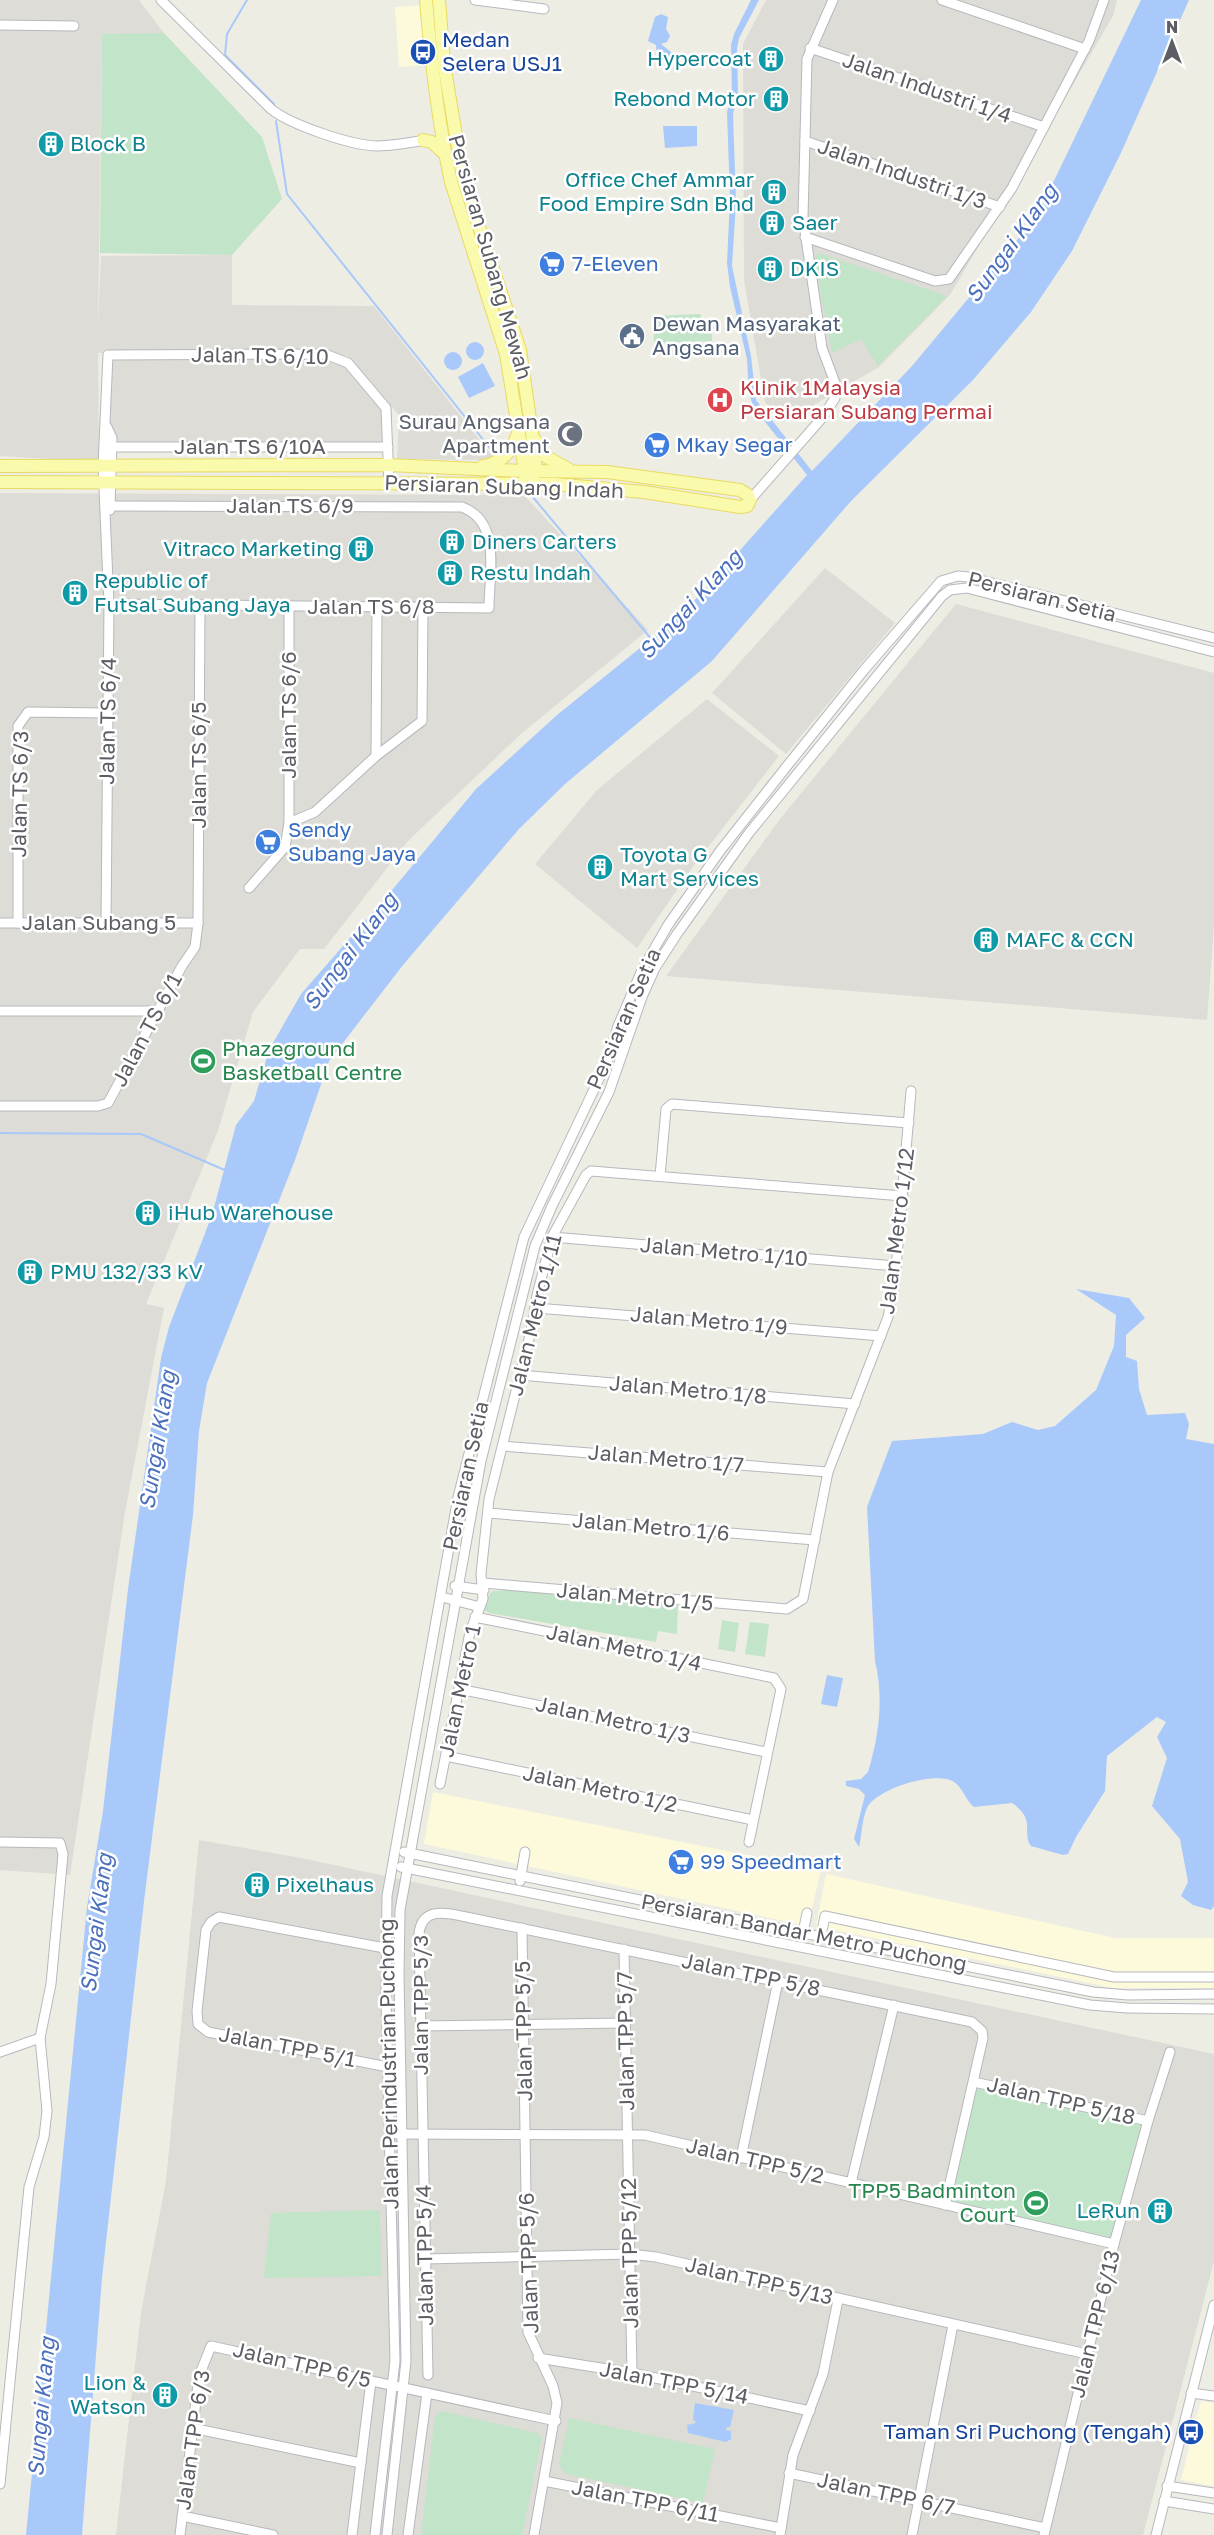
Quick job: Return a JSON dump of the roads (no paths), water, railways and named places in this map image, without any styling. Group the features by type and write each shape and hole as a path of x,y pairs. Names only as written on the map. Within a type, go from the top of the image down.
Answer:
{"main road":[{"name":"Persiaran Subang Mewah","path":"426,0 439,118 463,178 520,350 536,471"},
{"name":"Persiaran Subang Mewah","path":"439,0 448,137 445,154 454,193 506,354 523,471 529,484"},
{"path":"424,140 435,130 439,118"},
{"path":"424,140 432,142 445,154"},
{"path":"473,468 498,461 508,452 519,431"},
{"path":"532,433 545,456 575,471"},
{"name":"Persiaran Subang Indah","path":"0,466 388,465 575,471 648,476 740,490 748,495 750,500 747,506 740,507 606,488 529,484 0,482"},
{"path":"529,484 536,471"}],"street":[{"path":"161,0 271,109 287,121 361,144 376,146 448,137"},
{"path":"475,0 544,9"},
{"path":"750,500 787,460 833,403 836,390 822,348 805,237 807,59 833,0"},
{"path":"942,0 1085,49"},
{"path":"805,237 935,281 945,281 953,275 1000,207 1044,127 1085,49 1104,0"},
{"path":"0,25 74,26"},
{"name":"Jalan Industri 1/4","path":"810,48 1044,127"},
{"name":"Jalan Industri 1/3","path":"805,141 1000,207"},
{"name":"Jalan TS 6/10","path":"107,466 103,437 106,427 108,355 325,354 348,363 386,408 388,483"},
{"name":"Jalan TS 6/10","path":"106,427 112,438 107,466"},
{"name":"Jalan TS 6/10A","path":"112,447 388,447"},
{"name":"Jalan TS 6/4","path":"106,924 109,604 107,519 103,507 107,466"},
{"name":"Jalan TS 6/4","path":"107,482 112,506 107,519"},
{"name":"Jalan TS 6/9","path":"112,506 462,507 480,516 489,533 489,608"},
{"path":"953,577 955,589"},
{"name":"Persiaran Setia","path":"442,1597 458,1497 524,1238 607,1062 618,1026 642,970 690,892 787,766 935,587 953,577 968,577 1214,638"},
{"name":"Persiaran Setia","path":"461,1601 481,1461 535,1246 552,1206 609,1092 642,997 655,968 714,879 749,833 942,596 955,589 967,588 1214,652"},
{"name":"Jalan TS 6/8","path":"109,604 489,608"},
{"name":"Jalan TS 6/5","path":"198,923 200,606"},
{"name":"Jalan TS 6/6","path":"249,888 285,847 289,823 289,607"},
{"path":"376,756 377,608"},
{"path":"289,823 315,812 376,756 422,721 423,608"},
{"name":"Jalan TS 6/3","path":"18,923 18,726 28,711 108,713"},
{"name":"Jalan Subang 5","path":"0,923 198,923"},
{"name":"Jalan TS 6/1","path":"0,1106 98,1106 108,1103 182,966 195,947 198,923"},
{"path":"0,1011 157,1011"},
{"name":"Jalan Metro 1/12","path":"828,1472 888,1317 896,1266 911,1091"},
{"name":"Jalan Metro 1/12","path":"660,1176 666,1109 672,1104 909,1123"},
{"name":"Jalan Metro 1/11","path":"483,1595 481,1574 488,1513 552,1237 586,1175 591,1171 903,1196"},
{"name":"Jalan Metro 1/10","path":"552,1237 896,1266"},
{"name":"Jalan Metro 1/9","path":"536,1308 881,1336"},
{"name":"Jalan Metro 1/8","path":"520,1375 855,1404"},
{"name":"Jalan Metro 1/7","path":"503,1446 828,1472"},
{"path":"815,1540 828,1472"},
{"name":"Jalan Metro 1/6","path":"488,1513 815,1540"},
{"name":"Jalan Metro 1/5","path":"483,1595 787,1609 803,1599 815,1540"},
{"path":"444,1584 463,1587 483,1595"},
{"path":"442,1597 461,1601 483,1595"},
{"name":"Jalan Metro 1","path":"440,1784 470,1632 483,1595"},
{"name":"Jalan Perindustrian Puchong","path":"375,2535 393,2387 394,2290 389,2134 387,1896 442,1597"},
{"name":"Jalan Perindustrian Puchong","path":"387,2535 406,2361 401,2134 400,1910 461,1601"},
{"name":"Jalan Metro 1/4","path":"475,1617 774,1678 780,1689 766,1752"},
{"name":"Jalan Metro 1/3","path":"459,1689 766,1752"},
{"path":"749,1842 766,1752"},
{"name":"Jalan Metro 1/2","path":"446,1756 753,1820"},
{"path":"0,1842 60,1843 63,1854 61,1896 51,1984 40,2038 46,2110 44,2137 29,2187 0,2484"},
{"name":"Persiaran Bandar Metro Puchong","path":"396,1850 1111,1994 1214,1994"},
{"path":"518,1890 525,1852"},
{"name":"Persiaran Bandar Metro Puchong","path":"393,1865 1090,2005 1118,2008 1214,2009"},
{"name":"Jalan TPP 5/3","path":"422,2134 419,1934 422,1922 431,1914 443,1912 499,1924"},
{"path":"800,1946 807,1912"},
{"path":"821,1936 825,1916 1114,1977 1214,1977"},
{"name":"Jalan TPP 5/1","path":"388,2067 217,2034 202,2029 197,2018 206,1930 211,1922 219,1917 399,1950"},
{"name":"Jalan TPP 5/8","path":"499,1924 972,2022 982,2031 974,2082"},
{"name":"Jalan TPP 5/5","path":"522,1928 525,2134"},
{"name":"Jalan TPP 5/7","path":"624,1949 627,2134"},
{"path":"741,2158 778,1981"},
{"path":"850,2183 894,2005"},
{"path":"420,2026 625,2023"},
{"path":"0,2052 40,2038"},
{"name":"Jalan TPP 6/13","path":"1044,2532 1114,2244 1170,2052"},
{"path":"945,2205 974,2082"},
{"name":"Jalan TPP 5/18","path":"974,2082 1148,2121"},
{"name":"Jalan TPP 5/2","path":"389,2134 627,2134 654,2137 1114,2244"},
{"name":"Jalan TPP 5/4","path":"422,2134 428,2375"},
{"name":"Jalan TPP 5/6","path":"525,2134 528,2332 556,2394 556,2421 534,2535"},
{"name":"Jalan TPP 5/12","path":"627,2134 632,2373"},
{"name":"Jalan TPP 5/13","path":"425,2259 630,2254 664,2258 838,2300 1087,2354"},
{"path":"789,2473 828,2355 838,2300"},
{"path":"1156,2535 1191,2392 1209,2342 1214,2305"},
{"path":"912,2535 953,2325"},
{"name":"Jalan TPP 6/5","path":"211,2346 556,2421"},
{"name":"Jalan TPP 6/3","path":"180,2535 199,2376 211,2346"},
{"name":"Jalan TPP 5/14","path":"538,2358 632,2373 810,2411"},
{"path":"352,2535 371,2381"},
{"path":"1191,2392 1214,2396"},
{"path":"408,2535 427,2393"},
{"path":"192,2428 361,2463"},
{"name":"Jalan TPP 6/7","path":"780,2531 789,2473 1044,2532"},
{"name":"Jalan TPP 6/11","path":"544,2481 780,2531"},
{"path":"1167,2486 1214,2493"},
{"path":"1164,2501 1214,2509"},
{"path":"182,2516 270,2535"}],"water":[{"name":"Sungai Klang","path":"751,0 759,0 739,38 737,48 738,95 733,114 736,203 732,266 751,356 756,400 812,471 912,366 1037,216 1141,0 1189,0 1120,155 1072,251 1031,312 973,380 851,501 712,661 565,784 519,829 403,965 329,1061 295,1160 207,1383 199,1431 193,1515 144,1901 102,2278 82,2535 26,2535 87,1907 103,1811 128,1589 161,1358 169,1327 212,1215 236,1125 254,1101 269,1050 301,994 476,789 557,715 671,623 702,593 807,475 754,408 749,394 747,359 730,287 727,263 730,198 727,112 732,94 731,45"},
{"path":"661,14 668,17 666,29 670,36 667,42 661,44 671,52 671,58 657,55 656,45 648,41 655,17"},
{"path":"663,126 697,126 697,146 665,148"},
{"path":"475,342 481,345 484,351 481,357 475,360 469,357 466,351 469,345"},
{"path":"449,352 457,352 462,357 460,368 449,370 444,365 444,357"},
{"path":"483,363 495,386 469,398 458,377"},
{"path":"1076,1289 1129,1298 1145,1318 1126,1335 1126,1357 1137,1361 1139,1389 1147,1415 1185,1413 1189,1424 1186,1439 1214,1444 1214,1906 1211,1910 1193,1905 1181,1896 1188,1882 1180,1839 1152,1806 1167,1758 1157,1737 1166,1722 1157,1717 1107,1756 1105,1791 1068,1854 1063,1855 1031,1846 1028,1841 1024,1815 1012,1803 974,1807 958,1785 941,1778 918,1780 894,1788 874,1799 864,1815 859,1847 854,1839 865,1795 859,1789 846,1786 846,1781 861,1779 868,1772 875,1745 880,1703 875,1661 867,1507 892,1441 983,1434 1012,1422 1038,1430 1055,1426 1096,1390 1114,1346 1116,1315"},
{"path":"827,1675 843,1678 837,1707 821,1704"},
{"path":"695,2403 734,2410 730,2427 726,2430 731,2431 731,2439 726,2442 688,2433 687,2425 696,2423 693,2419"}],"waterway":[{"path":"247,0 227,34 225,55 274,104"},
{"path":"276,121 287,194 493,452"},
{"name":"Sungai Klang","path":"532,496 653,641"},
{"path":"0,1133 141,1134 227,1171"}],"place":[{"name":"Medan Selera USJ1","path":"423,52"},
{"name":"Hypercoat","path":"771,59"},
{"name":"Rebond Motor","path":"776,99"},
{"name":"Block B","path":"51,144"},
{"name":"Office Chef Ammar Food Empire Sdn Bhd","path":"774,192"},
{"name":"Saer","path":"772,223"},
{"name":"7-Eleven","path":"552,264"},
{"name":"DKIS","path":"770,269"},
{"name":"Dewan Masyarakat Angsana","path":"632,336"},
{"name":"Klinik 1Malaysia Persiaran Subang Permai","path":"720,400"},
{"name":"Surau Angsana Apartment","path":"570,434"},
{"name":"Mkay Segar","path":"657,445"},
{"name":"Diners Carters","path":"452,542"},
{"name":"Vitraco Marketing","path":"361,549"},
{"name":"Restu Indah","path":"450,573"},
{"name":"Republic of Futsal Subang Jaya","path":"75,593"},
{"name":"Sendy Subang Jaya","path":"268,842"},
{"name":"Toyota G Mart Services","path":"600,867"},
{"name":"MAFC & CCN","path":"986,940"},
{"name":"Phazeground Basketball Centre","path":"203,1061"},
{"name":"iHub Warehouse","path":"148,1213"},
{"name":"PMU 132/33 kV","path":"30,1272"},
{"name":"99 Speedmart","path":"681,1862"},
{"name":"Pixelhaus","path":"257,1885"},
{"name":"TPP5 Badminton Court","path":"1036,2203"},
{"name":"LeRun","path":"1160,2211"},
{"name":"Lion & Watson","path":"165,2395"},
{"name":"Taman Sri Puchong (Tengah)","path":"1191,2432"}]}
